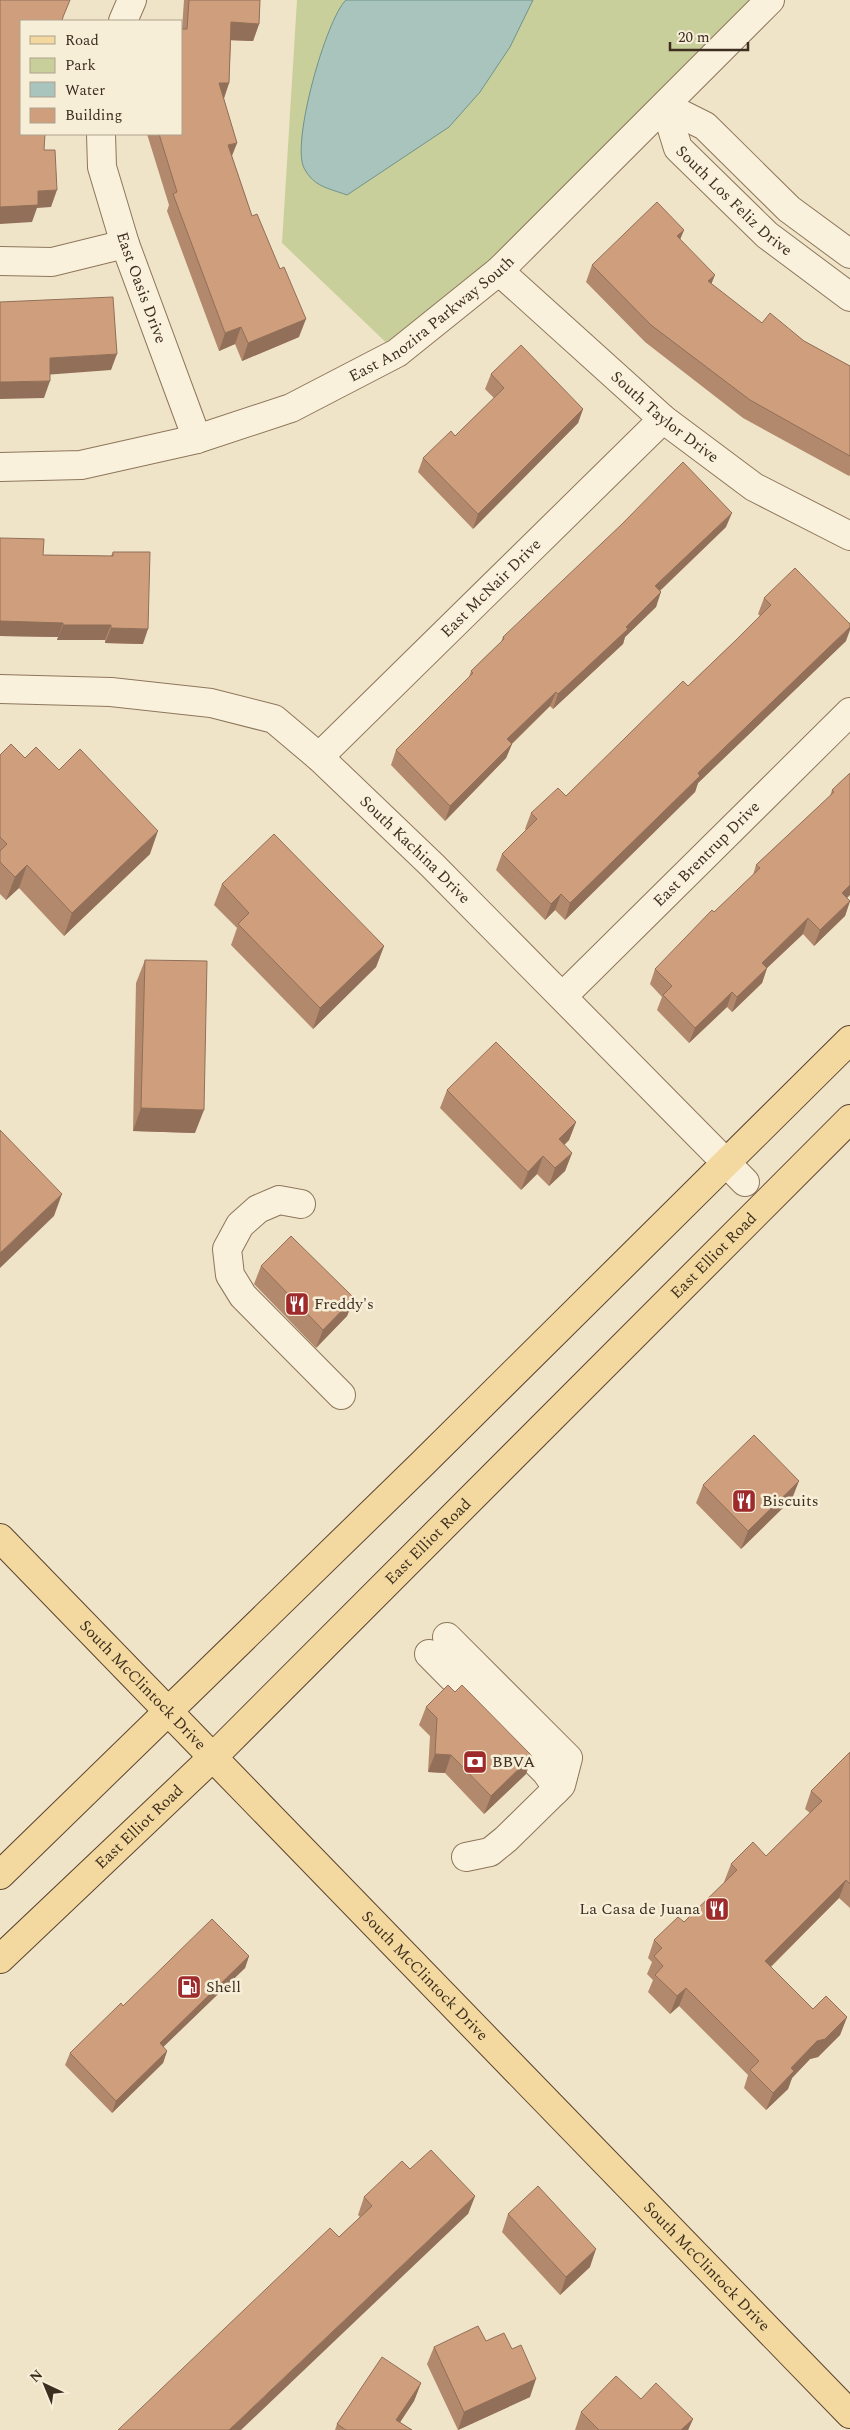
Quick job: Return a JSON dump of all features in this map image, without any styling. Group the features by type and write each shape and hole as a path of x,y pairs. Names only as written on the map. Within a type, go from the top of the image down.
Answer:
{"main road":[{"path":"0,1875 170,1712 850,1040"},
{"name":"East Elliot Road","path":"0,1959 213,1757 850,1119"},
{"name":"South McClintock Drive","path":"0,1538 850,2414"}],"street":[{"path":"123,20 132,0"},
{"name":"East Anozira Parkway South","path":"0,467 81,465 197,439 291,408 397,353 499,271 770,0"},
{"name":"South Los Feliz Drive","path":"665,106 705,126 789,209 850,254"},
{"name":"South Los Feliz Drive","path":"665,106 678,148 767,235 850,297"},
{"name":"East Oasis Drive","path":"100,135 102,167 124,244 197,439"},
{"path":"0,261 52,262 124,244"},
{"name":"South Taylor Drive","path":"499,271 663,420 754,487 850,536"},
{"name":"East McNair Drive","path":"319,757 663,420"},
{"name":"South Kachina Drive","path":"0,688 111,692 211,702 274,719 319,757 432,865 745,1182"},
{"name":"East Brentrup Drive","path":"563,996 850,712"},
{"path":"301,1204 279,1200 258,1209 240,1225 226,1249 230,1275 242,1296 341,1395"},
{"path":"438,1646 553,1782 560,1784 490,1852 466,1857"}],"green space":[{"path":"297,0 770,0 397,353 282,243"}],"water":[{"path":"346,0 533,0 510,47 480,92 449,127 347,195 322,186 312,179 304,168 301,154 306,109 320,55 329,31"}],"building":[{"path":"0,0 70,0 62,20 20,20 20,135 45,135 44,150 55,150 57,190 38,191 38,205 0,207"},
{"path":"189,0 260,0 259,24 231,22 229,83 219,83 237,143 228,145 252,216 257,214 280,269 284,267 306,319 248,343 241,327 225,333 173,194 177,192 159,135 182,135 182,29 187,29"},
{"path":"657,202 684,230 677,236 715,275 708,281 762,323 770,313 804,341 850,366 850,456 750,400 651,325 592,265"},
{"path":"113,297 117,354 50,358 50,381 0,382 0,302"},
{"path":"521,345 583,409 478,514 423,458 451,431 455,436 504,388 491,374"},
{"path":"683,462 732,513 655,586 661,592 626,627 628,629 558,694 556,692 507,739 512,744 450,806 396,750 473,673 471,671 504,639 503,637 622,524"},
{"path":"0,538 44,539 43,555 113,556 113,552 150,552 148,629 111,628 111,625 63,625 63,623 0,621"},
{"path":"795,568 850,624 850,627 698,773 700,776 570,903 561,894 551,904 502,854 537,819 531,813 558,788 566,796 683,681 688,686 771,605 764,598"},
{"path":"11,744 25,758 36,747 59,770 80,749 158,831 72,913 27,865 15,877 0,862 0,851 7,844 0,837 0,755"},
{"path":"850,773 850,885 842,893 850,901 820,930 808,918 762,963 767,968 737,997 732,992 695,1028 663,995 672,986 655,969 712,910 714,912 760,868 756,865 834,792 832,790"},
{"path":"274,834 384,946 320,1008 238,924 249,913 222,884"},
{"path":"145,960 207,961 204,1110 141,1108"},
{"path":"496,1042 576,1122 559,1139 572,1153 555,1168 543,1156 528,1172 447,1090"},
{"path":"0,1130 62,1194 0,1253"},
{"path":"291,1236 354,1298 323,1330 261,1266"},
{"name":"Biscuits","path":"754,1435 799,1481 748,1531 703,1485"},
{"name":"BBVA","path":"448,1685 455,1692 462,1685 532,1756 491,1796 451,1755 435,1754 437,1718 426,1707"},
{"path":"850,1752 850,1884 846,1880 765,1961 813,2009 826,1996 847,2017 825,2039 817,2041 791,2068 794,2071 773,2093 750,2070 759,2061 686,1988 677,1996 655,1975 663,1966 654,1956 662,1948 654,1940 678,1917 684,1922 737,1870 731,1864 753,1842 766,1856 822,1801 811,1791"},
{"path":"212,1919 249,1956 160,2043 167,2051 116,2101 70,2053 121,2003 123,2006"},
{"path":"431,2150 475,2196 229,2430 118,2430 330,2228 339,2237 372,2206 364,2197 402,2161 410,2169"},
{"path":"538,2186 596,2249 566,2277 508,2214"},
{"path":"478,2326 486,2341 504,2333 512,2349 521,2345 536,2379 464,2412 434,2347"},
{"path":"382,2357 421,2383 396,2420 412,2430 346,2430 337,2424"},
{"path":"616,2376 641,2399 656,2383 693,2419 681,2430 599,2430 581,2412"}],"place":[{"name":"Freddy's","path":"297,1304"},
{"name":"Biscuits","path":"744,1501"},
{"name":"BBVA","path":"475,1762"},
{"name":"La Casa de Juana","path":"717,1909"},
{"name":"Shell","path":"189,1987"}]}
